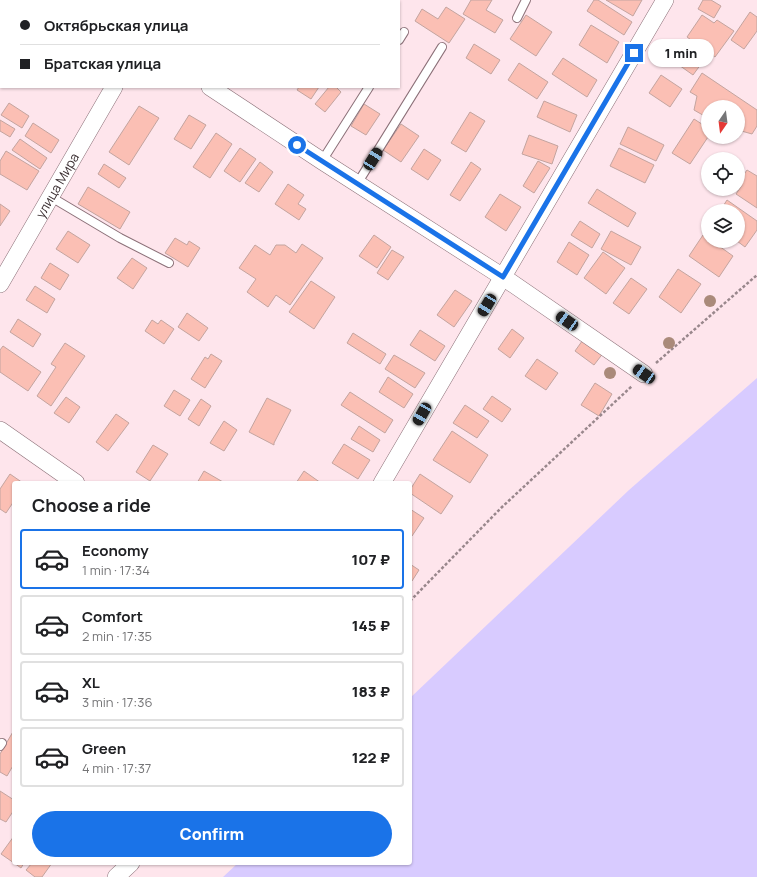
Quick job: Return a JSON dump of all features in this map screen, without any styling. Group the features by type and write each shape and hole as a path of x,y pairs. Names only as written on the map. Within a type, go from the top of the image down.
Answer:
{"street":[{"path":"383,481 665,0"},
{"name":"улица Мира","path":"0,284 113,88"},
{"path":"212,88 357,184 503,277 644,374"},
{"path":"0,430 73,481"},
{"path":"116,877 129,865"}],"lane":[{"path":"517,18 526,0"},
{"path":"400,38 404,32"},
{"path":"357,184 442,46"},
{"path":"322,161 368,88"},
{"path":"51,197 120,238 169,263"}],"path":[{"path":"412,599 501,508 644,374 757,275"}],"shaded area":[{"path":"757,378 757,877 223,877 236,865 412,865 412,696 629,490"}],"building":[{"path":"471,0 492,0 486,10 503,20 495,33 463,14"},
{"path":"594,0 598,0 632,22 624,35 587,11"},
{"path":"606,0 642,0 633,16"},
{"path":"703,0 711,0 721,6 714,18 698,9"},
{"path":"446,7 465,19 449,43 415,21 422,9 438,19"},
{"path":"750,12 757,17 757,31 744,49 731,40"},
{"path":"526,15 552,32 536,56 510,39"},
{"path":"702,15 714,23 717,20 734,31 715,57 687,37"},
{"path":"591,25 619,42 607,63 579,45"},
{"path":"680,43 704,60 693,75 669,58"},
{"path":"474,44 500,60 491,74 466,58"},
{"path":"563,58 597,80 587,97 552,74"},
{"path":"519,63 548,82 537,99 508,80"},
{"path":"702,73 742,100 701,100 701,114 694,110 697,96 690,92"},
{"path":"661,75 682,89 670,107 649,93"},
{"path":"298,88 318,88 311,99 297,90"},
{"path":"328,88 337,88 341,92 325,112 315,104"},
{"path":"544,101 577,115 570,132 537,117"},
{"path":"745,102 757,110 757,126 752,134 745,132"},
{"path":"9,103 29,116 22,128 1,115"},
{"path":"364,104 380,114 366,135 351,126"},
{"path":"139,106 159,118 129,165 109,152"},
{"path":"470,112 485,121 466,152 451,143"},
{"path":"189,115 206,125 191,149 174,139"},
{"path":"694,119 701,124 701,144 703,144 690,164 672,153"},
{"path":"0,120 15,129 10,137 0,131"},
{"path":"33,123 59,140 51,153 25,136"},
{"path":"401,124 419,136 401,162 383,150"},
{"path":"628,127 664,145 656,161 620,144"},
{"path":"216,133 232,144 210,178 193,167"},
{"path":"529,135 558,146 552,164 522,154"},
{"path":"20,139 47,158 40,169 12,150"},
{"path":"240,148 256,159 240,182 224,171"},
{"path":"619,148 654,165 645,183 610,166"},
{"path":"424,149 441,160 428,180 411,169"},
{"path":"6,151 39,171 27,190 0,174 0,161"},
{"path":"538,161 550,168 534,193 523,186"},
{"path":"260,162 273,172 259,192 245,183"},
{"path":"471,162 481,169 460,201 450,195"},
{"path":"104,164 126,178 119,188 98,174"},
{"path":"747,170 757,176 757,208 739,196 745,196 745,173"},
{"path":"288,184 304,195 298,204 306,209 299,220 275,204"},
{"path":"88,187 130,212 120,229 78,204"},
{"path":"597,189 636,213 628,227 588,203"},
{"path":"500,194 521,207 506,231 485,217"},
{"path":"727,200 733,204 724,204"},
{"path":"0,204 10,211 0,226"},
{"path":"745,213 757,221 757,230 745,247"},
{"path":"580,221 600,234 592,248 571,235"},
{"path":"68,231 90,245 78,263 56,249"},
{"path":"611,231 641,247 631,265 601,249"},
{"path":"374,235 391,247 377,268 359,256"},
{"path":"175,238 187,245 189,241 200,248 188,267 165,253"},
{"path":"701,238 701,248 722,248 733,256 719,277 689,256"},
{"path":"569,242 589,255 577,275 557,262"},
{"path":"302,244 323,258 290,305 276,295 268,307 247,292 256,279 239,268 255,245 270,255 276,245 285,245 296,253"},
{"path":"392,250 404,257 388,280 377,273"},
{"path":"603,252 625,268 606,294 584,278"},
{"path":"132,258 147,268 133,289 117,278"},
{"path":"50,263 69,275 60,290 41,278"},
{"path":"678,269 701,284 681,313 659,297"},
{"path":"631,278 647,289 629,314 613,303"},
{"path":"311,281 335,297 314,329 289,312"},
{"path":"35,286 55,299 47,313 26,300"},
{"path":"455,290 472,301 454,327 437,315"},
{"path":"187,313 208,328 199,341 178,327"},
{"path":"18,319 41,334 33,347 10,332"},
{"path":"152,320 158,324 161,320 174,329 164,344 145,331"},
{"path":"512,329 524,338 510,358 498,349"},
{"path":"420,330 445,346 435,361 410,345"},
{"path":"353,333 386,354 380,364 347,343"},
{"path":"585,337 604,352 594,365 575,351"},
{"path":"65,343 85,356 51,406 37,396 56,367 51,364"},
{"path":"3,346 41,372 28,391 0,372 0,350"},
{"path":"211,354 222,361 205,388 191,379 205,357 208,359"},
{"path":"394,355 425,373 415,388 385,369"},
{"path":"537,359 558,373 546,390 525,376"},
{"path":"388,377 413,394 404,408 379,392"},
{"path":"595,383 612,394 599,416 581,405"},
{"path":"174,390 190,400 180,416 164,406"},
{"path":"350,392 393,420 385,433 341,405"},
{"path":"492,396 511,409 502,422 483,409"},
{"path":"66,397 80,407 69,423 54,413"},
{"path":"267,398 291,410 274,445 249,432"},
{"path":"201,399 211,406 199,426 188,419"},
{"path":"465,405 489,421 477,438 453,423"},
{"path":"116,414 129,423 108,451 96,442"},
{"path":"224,421 237,430 224,451 210,443"},
{"path":"359,426 380,440 373,452 351,439"},
{"path":"452,431 488,455 470,483 433,460"},
{"path":"344,444 370,460 358,479 332,463"},
{"path":"153,445 168,454 150,481 136,472"},
{"path":"204,471 221,481 198,481"},
{"path":"304,471 318,481 297,481"},
{"path":"10,474 20,481 12,481 12,504 6,513 0,509 0,489"},
{"path":"420,474 453,496 441,514 412,494 412,487"},
{"path":"412,510 424,518 412,536"},
{"path":"412,565 419,570 412,581"},
{"path":"12,733 12,767 7,776 0,772 0,754"},
{"path":"0,791 12,799 12,813 6,822 0,819"},
{"path":"12,839 12,862 1,854"},
{"path":"30,865 51,865 42,877 35,877 26,870"}],"route":[{"path":"297,145 503,277 634,53"}]}
